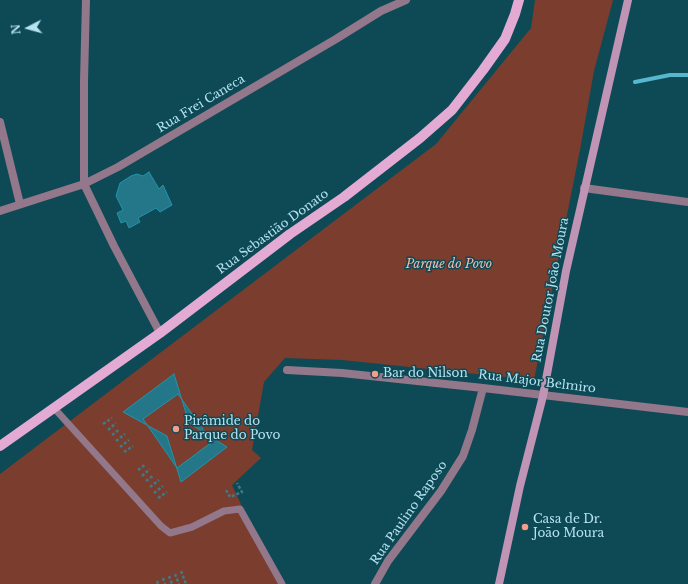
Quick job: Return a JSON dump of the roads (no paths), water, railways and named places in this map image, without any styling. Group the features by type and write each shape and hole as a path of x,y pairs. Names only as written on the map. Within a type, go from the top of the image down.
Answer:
{"main road":[{"name":"Rua Sebastião Donato","path":"0,446 160,333 284,239 344,197 435,126 452,110 505,39 519,0"},
{"name":"Rua Doutor João Moura","path":"499,584 520,486 543,396 566,271 584,188 628,0"}],"street":[{"path":"86,0 84,184 117,253 160,333"},
{"name":"Rua Frei Caneca","path":"0,211 84,184 118,167 381,11 406,0"},
{"path":"624,0 624,16"},
{"path":"0,122 20,204"},
{"path":"584,188 688,202"},
{"name":"Rua Major Belmiro","path":"288,370 342,373 688,412"},
{"name":"Rua Paulino Raposo","path":"375,584 388,561 441,491 463,456 472,430 483,388"}],"lane":[{"path":"54,408 161,526 170,533 192,527 224,511 240,509 282,584"}],"waterway":[{"path":"635,82 670,75 688,75"}],"place":[{"name":"Bar do Nilson","path":"375,374"},
{"name":"Pirâmide do Parque do Povo","path":"176,429"},
{"name":"Casa de Dr. João Moura","path":"525,527"}],"park label":[{"name":"Parque do Povo","path":"449,265"}]}
